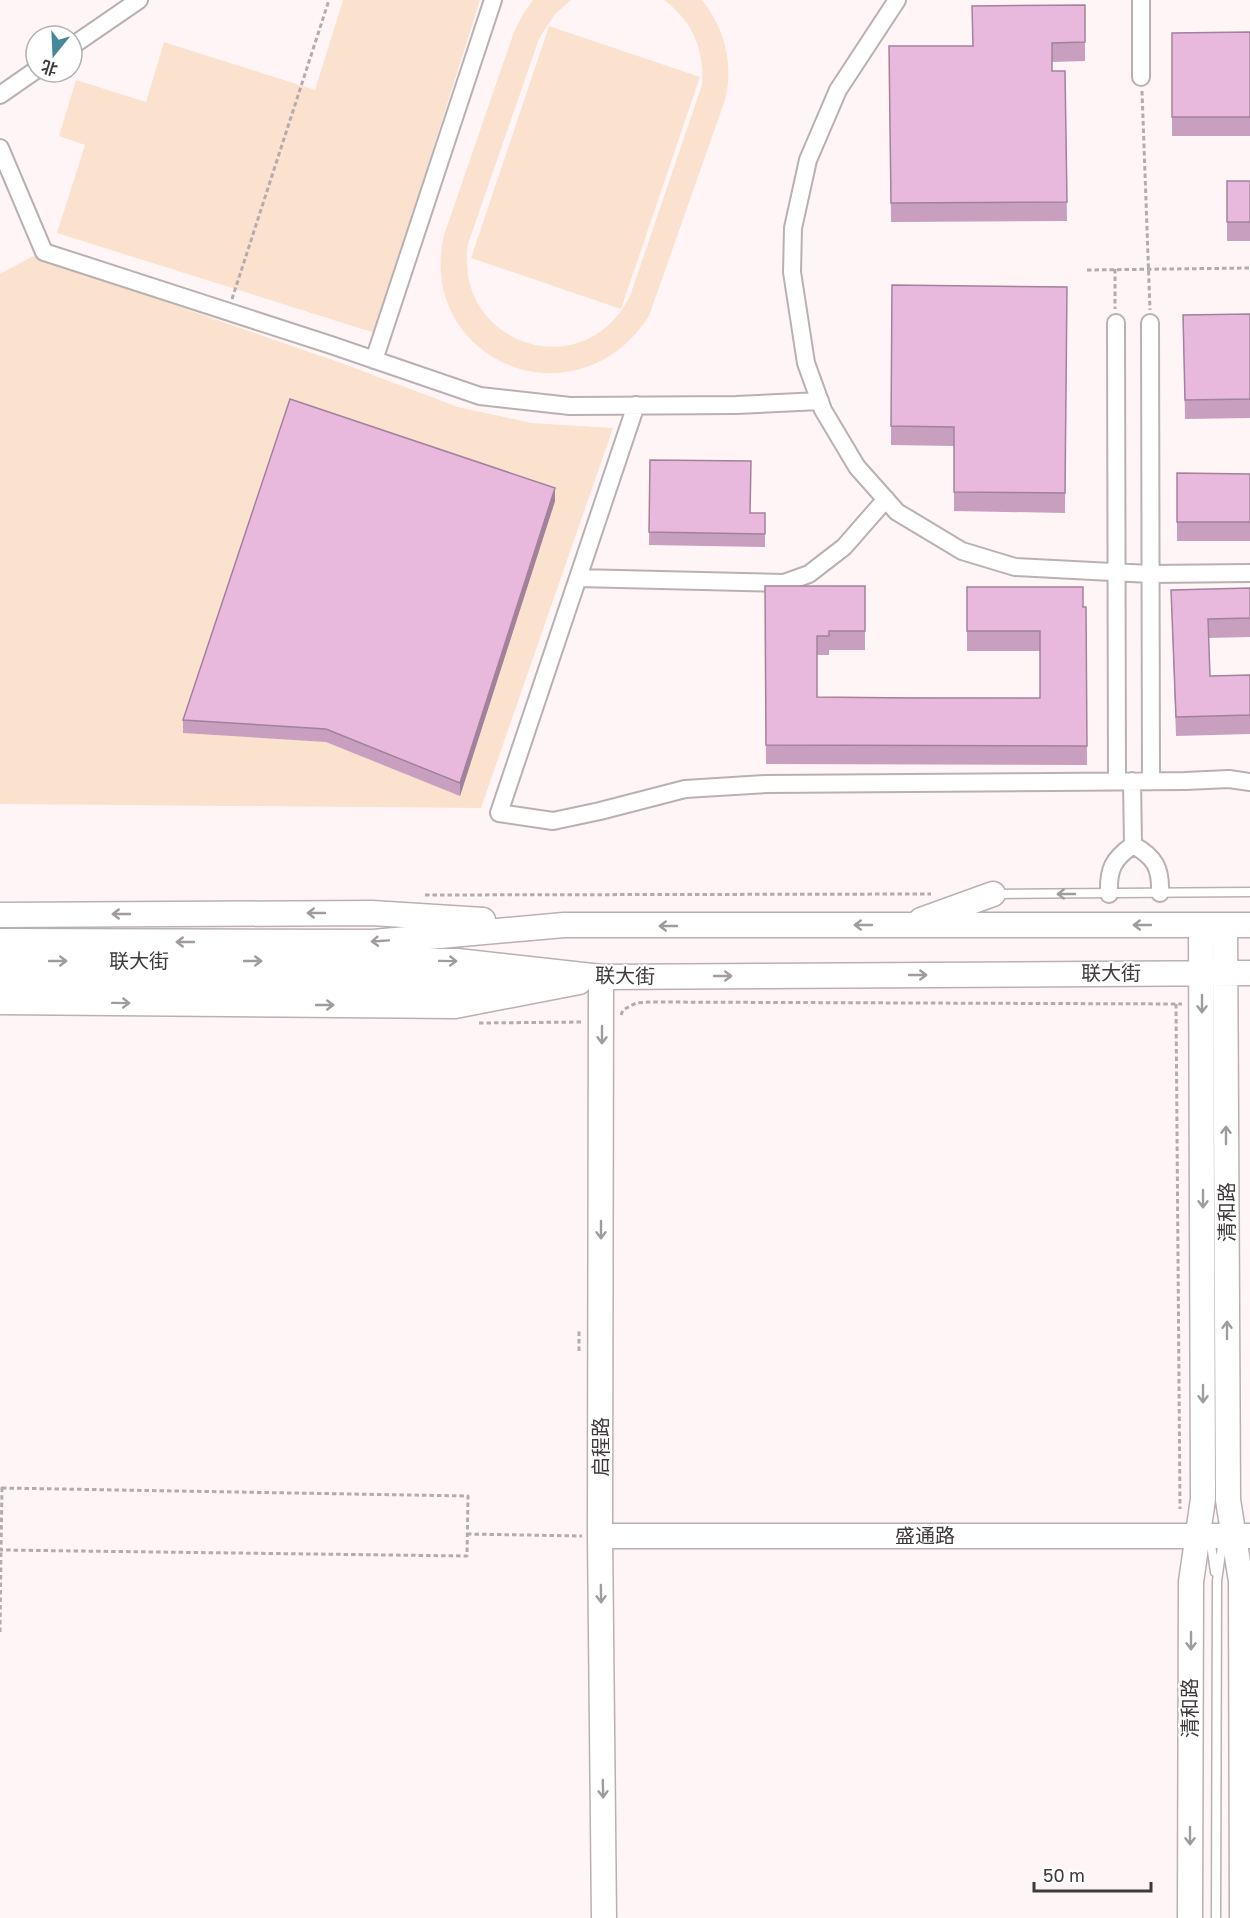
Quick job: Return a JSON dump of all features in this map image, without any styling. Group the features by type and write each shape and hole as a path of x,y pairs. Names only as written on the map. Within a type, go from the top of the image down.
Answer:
{"main road":[{"path":"905,925 993,894"},
{"path":"0,915 372,913 564,925"},
{"name":"联大街","path":"0,941 373,942 564,925 1250,925"},
{"name":"清和路","path":"1190,1918 1191,1582 1216,1536 1228,1500 1214,973 1201,925"},
{"name":"清和路","path":"1225,925 1214,973 1202,1004 1203,1499 1216,1536 1241,1581 1242,1918"},
{"name":"联大街","path":"0,961 458,961 602,977 1250,973"},
{"path":"0,981 456,985 602,977"},
{"path":"0,1002 455,1006 602,977"},
{"name":"启程路","path":"602,977 600,1536 604,1918"},
{"name":"盛通路","path":"600,1536 1216,1536"}],"street":[{"path":"84,38 139,0"},
{"path":"374,360 493,0"},
{"path":"897,0 838,90 808,160 793,228 792,272 806,363 823,410 857,467 897,512 962,551 1016,567 1150,574 1250,573"},
{"path":"1141,0 1141,77"},
{"path":"0,95 24,78"},
{"path":"0,148 44,252 480,396 570,406 736,405 820,401"},
{"path":"1116,323 1116,573 1124,781 1133,845"},
{"path":"1150,324 1151,781"},
{"path":"636,405 499,813 553,821 686,789 766,784 1229,779 1250,782"},
{"path":"578,578 784,583 809,574 844,547 886,499"},
{"path":"1133,845 1147,852 1156,864 1161,878 1160,893"},
{"path":"1109,894 1108,879 1113,865 1121,853 1133,845"}],"lane":[{"path":"993,894 1250,892"},
{"name":"清和路","path":"1216,1536 1217,1581"},
{"name":"清和路","path":"1216,1536 1216,1918"}],"path":[{"path":"228,312 329,0"},
{"path":"1141,77 1150,324"},
{"path":"1087,270 1250,268"},
{"path":"1115,269 1116,323"},
{"path":"419,895 933,894"},
{"path":"474,1023 619,1022 622,1010 636,1003 651,1002 1202,1004"},
{"path":"1176,1004 1179,1499 1216,1536"},
{"path":"0,1632 1,1516 2,1488 468,1496 467,1556 1,1550"},
{"path":"467,1534 600,1536"}],"shaded area":[{"path":"343,0 480,0 375,333 57,233 85,145 59,136 75,84 84,83 146,102 164,42 315,90"},
{"path":"533,0 571,0 555,14 539,39 468,244 469,279 481,308 501,329 526,342 555,347 583,341 609,324 630,296 702,85 701,60 695,37 682,17 664,0 702,0 717,23 728,60 728,87 725,100 649,316 618,350 582,369 544,373 508,365 477,345 454,316 441,279 444,235 514,32"},
{"path":"549,26 700,77 621,309 471,258"},
{"path":"33,256 344,364 458,407 532,423 613,428 481,808 0,804 0,274"}],"building":[{"path":"1085,5 1085,42 1052,43 1052,71 1065,71 1067,202 891,203 889,46 973,46 972,6"},
{"path":"1250,32 1250,117 1172,117 1172,33"},
{"path":"1227,181 1250,181 1250,222 1227,222"},
{"path":"892,285 1067,287 1065,493 954,492 954,427 891,426"},
{"path":"1250,314 1250,399 1185,400 1183,315"},
{"path":"290,399 555,488 460,783 326,729 183,720"},
{"path":"650,460 751,461 750,513 765,513 765,534 649,532"},
{"path":"1177,473 1250,474 1250,522 1177,522"},
{"path":"765,586 865,586 865,631 829,631 829,636 817,636 817,697 909,698 1040,698 1040,631 967,631 967,587 1083,587 1083,607 1086,607 1087,746 766,745"},
{"path":"1250,588 1250,618 1208,619 1210,676 1250,675 1250,715 1176,717 1171,590"}]}
